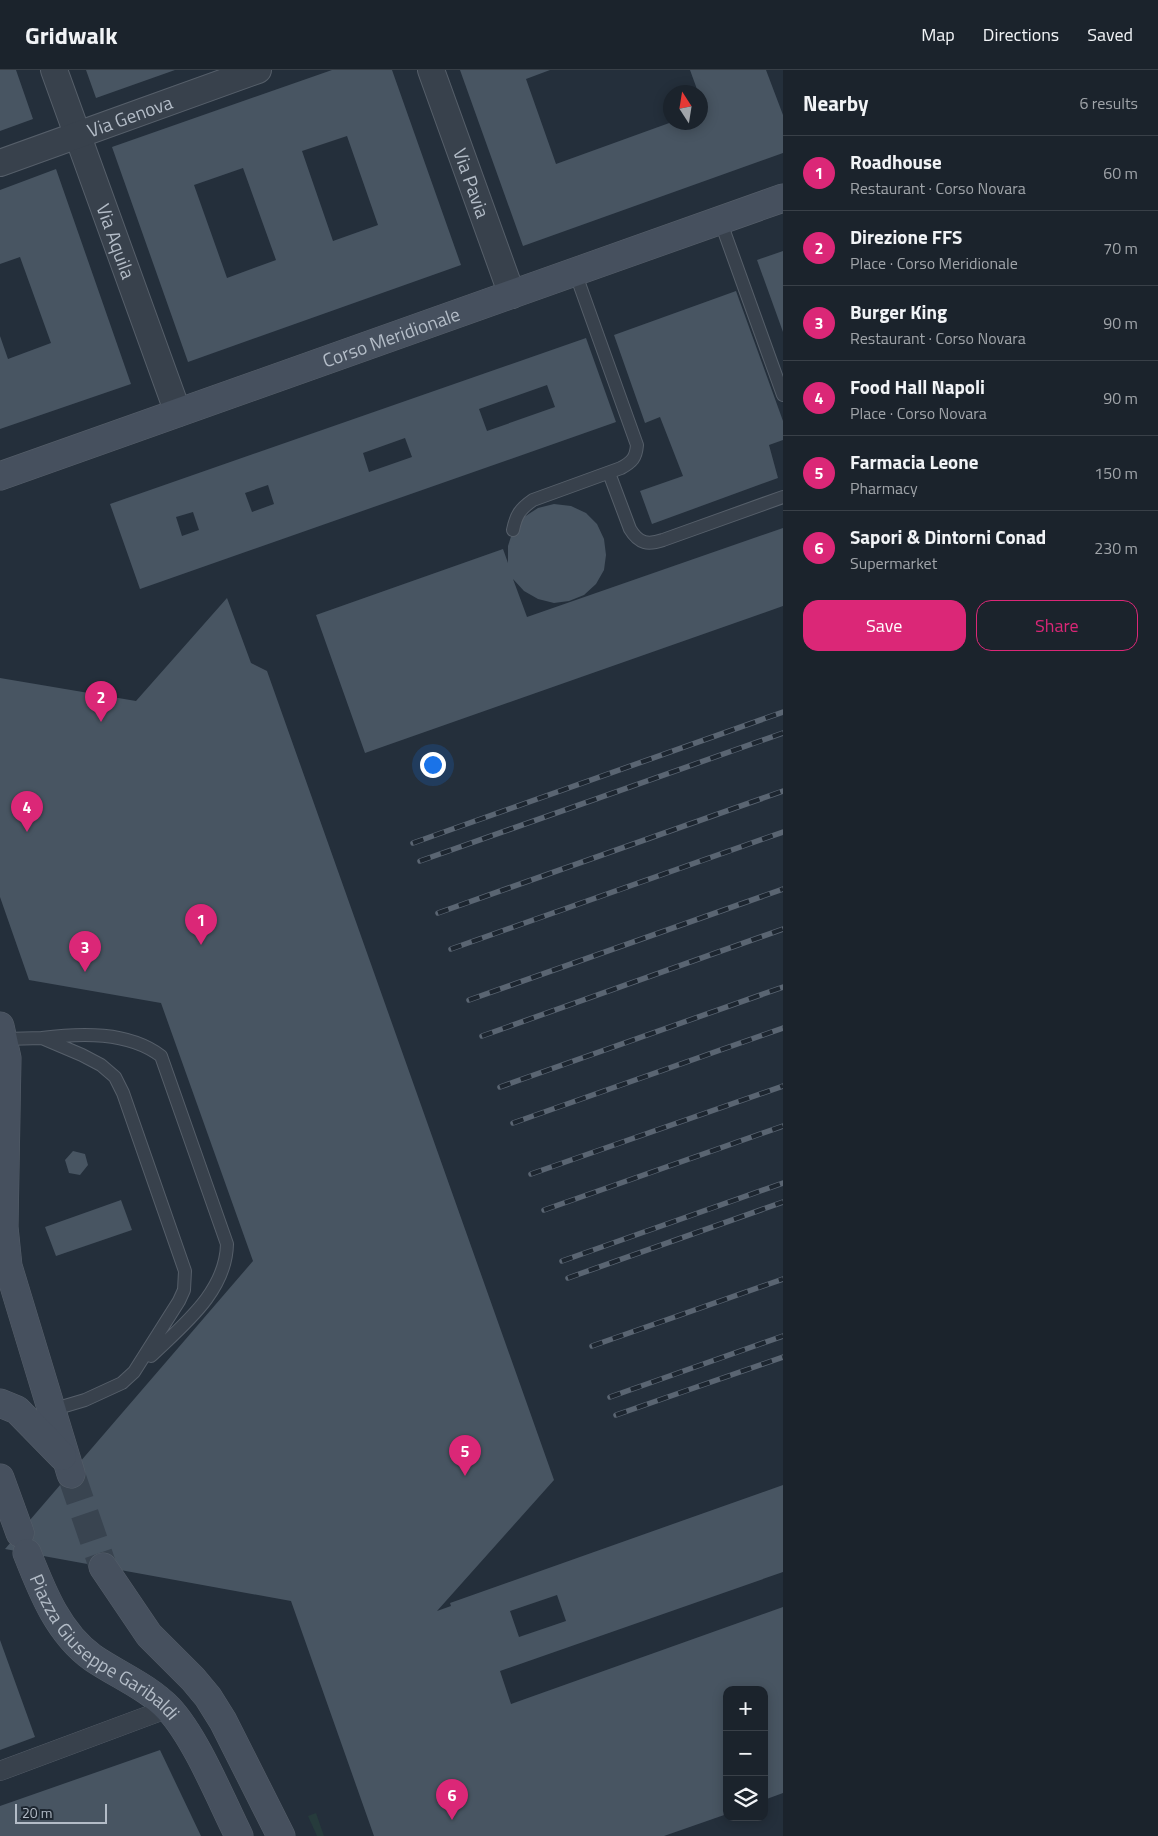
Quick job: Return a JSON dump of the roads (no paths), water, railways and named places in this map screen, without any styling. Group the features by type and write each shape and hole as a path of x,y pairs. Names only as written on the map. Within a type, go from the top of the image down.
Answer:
{"main road":[{"name":"Corso Meridionale","path":"0,476 783,198"},
{"path":"2,1033 7,1058 4,1227 6,1247 19,1305 69,1467 8,1407"},
{"name":"Piazza Giuseppe Garibaldi","path":"0,1478 40,1586 60,1623 72,1638 92,1657 169,1708 189,1736 239,1836"},
{"name":"Piazza Giuseppe Garibaldi","path":"103,1567 149,1635 193,1679 223,1722 281,1836"}],"street":[{"name":"Via Aquila","path":"54,70 178,413"},
{"name":"Via Genova","path":"0,163 258,70"},
{"name":"Via Pavia","path":"431,70 512,295"},
{"path":"0,1771 169,1708"}],"lane":[{"path":"720,220 783,395"},
{"path":"513,530 516,515 522,507 533,500 632,463 636,454 637,445 575,272"},
{"path":"610,472 630,529 635,538 643,543 652,544 783,497"},
{"path":"2,1033 42,1038 82,1033 136,1043 150,1048 160,1056 227,1244 227,1258 219,1279 208,1296 122,1383 103,1393 51,1411 8,1407"},
{"path":"42,1038 89,1058 115,1077 123,1093 185,1271 184,1290 179,1301 134,1372"}],"tunnel":[{"path":"71,1474 103,1567"}],"railway":[{"path":"413,843 783,712"},
{"path":"420,861 783,733"},
{"path":"438,913 783,791"},
{"path":"451,949 783,832"},
{"path":"469,1000 783,889"},
{"path":"482,1036 783,929"},
{"path":"500,1087 783,987"},
{"path":"513,1123 783,1028"},
{"path":"531,1174 783,1086"},
{"path":"544,1210 783,1126"},
{"path":"562,1261 783,1183"},
{"path":"568,1278 783,1202"},
{"path":"592,1346 783,1279"},
{"path":"610,1397 783,1336"},
{"path":"616,1415 783,1357"}],"place":[{"name":"Direzione FFS","path":"101,722"},
{"name":"Food Hall Napoli","path":"27,832"},
{"name":"Roadhouse","path":"201,945"},
{"name":"Burger King","path":"85,972"},
{"name":"Farmacia Leone","path":"465,1476"},
{"name":"Sapori & Dintorni Conad","path":"452,1820"}]}
